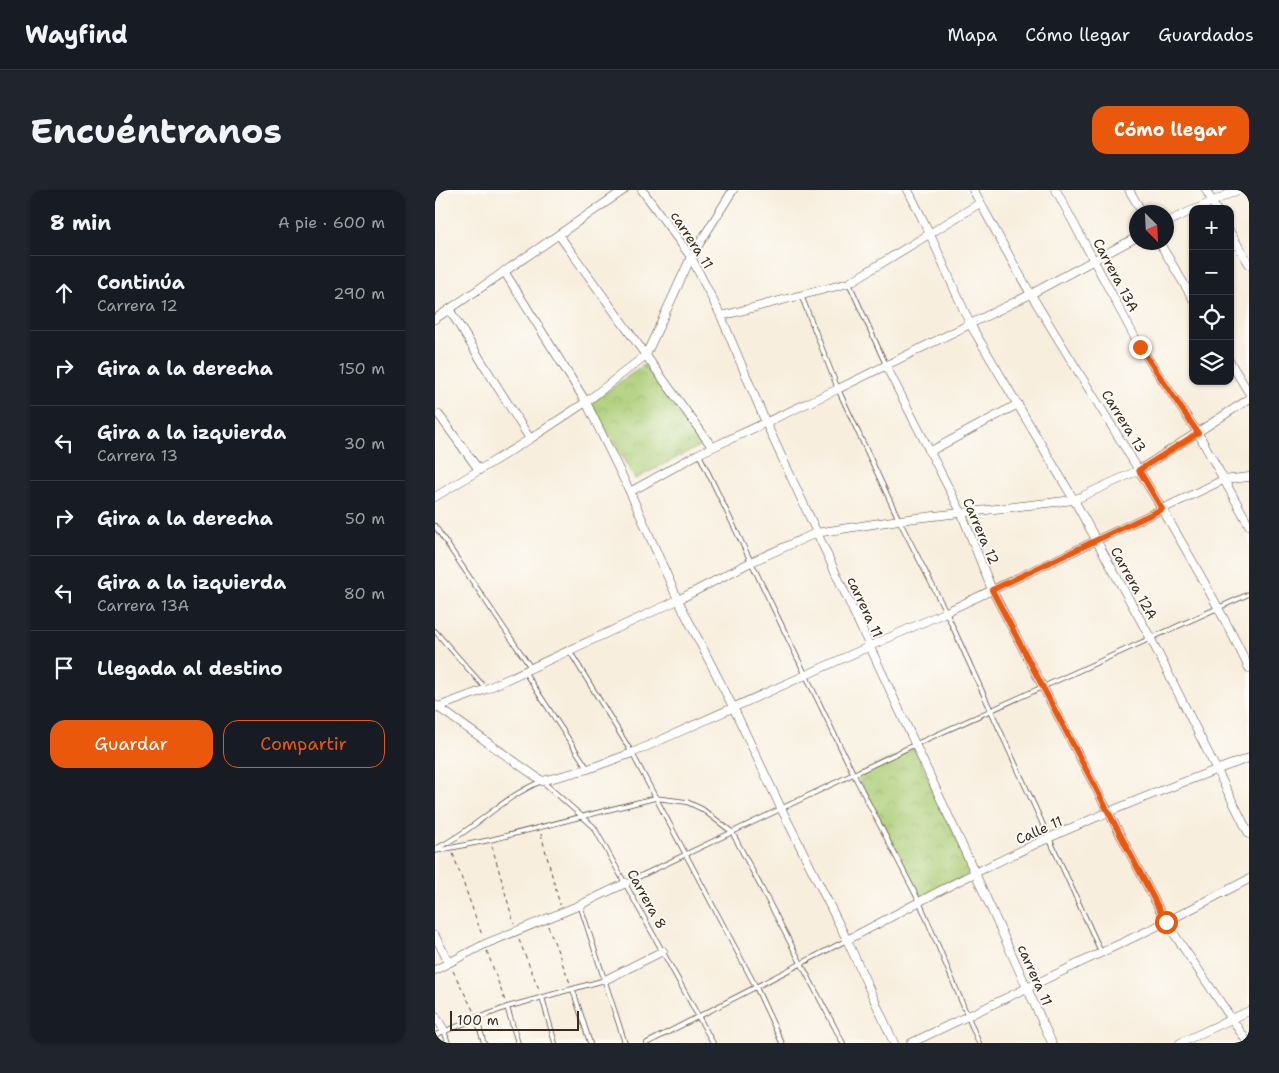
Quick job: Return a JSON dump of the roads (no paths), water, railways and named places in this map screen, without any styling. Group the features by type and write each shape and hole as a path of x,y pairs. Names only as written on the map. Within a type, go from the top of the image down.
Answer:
{"street":[{"path":"435,319 625,190"},
{"name":"carrera 11","path":"642,190 691,257 721,316 766,423 975,873 1051,1043"},
{"path":"435,496 531,439 586,402 646,355 691,257 733,190"},
{"name":"Carrera 12A","path":"908,190 970,324 1074,500 1151,639 1249,834"},
{"name":"Carrera 13","path":"973,190 1031,294 1139,470 1219,606 1249,668"},
{"name":"Carrera 13A","path":"1056,190 1140,347 1198,433 1249,525"},
{"path":"1129,190 1138,205"},
{"path":"1206,190 1214,205 1237,190"},
{"path":"721,316 849,282 929,232 980,203"},
{"path":"1174,219 1189,211"},
{"path":"559,235 712,447"},
{"path":"1234,239 1249,264"},
{"path":"630,492 698,454 838,390 1031,294 1129,241"},
{"path":"1164,250 1191,295"},
{"path":"504,271 586,402 630,492 678,600 734,709 847,940 894,1043"},
{"path":"449,308 531,439"},
{"name":"Carrera 12","path":"886,366 961,512 992,590 1166,922 1233,1018 1248,1043"},
{"path":"1234,369 1249,393"},
{"path":"437,706 486,689 678,600 751,562 816,533 961,512 1074,500 1139,470 1249,399"},
{"path":"929,452 1018,404"},
{"path":"439,415 479,470"},
{"path":"437,706 542,781 588,769 632,753 734,709 805,674 946,612 1223,480 1249,477"},
{"name":"Calle 11","path":"847,940 975,873 1048,839 1109,812 1249,758"},
{"path":"911,1043 1166,922 1249,879"},
{"path":"435,970 448,961 485,944 580,905 626,883"},
{"path":"435,936 448,961"},
{"path":"605,980 663,951"},
{"path":"1180,1043 1249,1010"},
{"path":"435,1016 444,1030"}],"lane":[{"path":"849,282 886,366"},
{"path":"801,295 838,390 899,520 946,612 1101,952"},
{"path":"698,454 853,774 920,903 979,1043"},
{"path":"435,526 528,669 588,769"},
{"path":"626,883 685,857 781,808 914,745 1249,594"},
{"path":"435,630 486,689"},
{"path":"569,650 632,753 685,857 756,987 782,1043"},
{"path":"435,850 467,832 511,797 542,781"},
{"name":"Carrera 8","path":"542,781 594,828 713,1043"},
{"path":"435,850 451,849 490,840 655,798 687,802 702,809 732,832 843,1043"},
{"path":"580,905 625,1043"},
{"path":"647,1043 847,940"},
{"path":"435,1035 476,1017 605,980"},
{"path":"573,990 590,1043"},
{"path":"542,997 555,1043"},
{"path":"507,1007 518,1043"},
{"path":"476,1017 484,1043"},
{"path":"444,1030 448,1043"}]}
